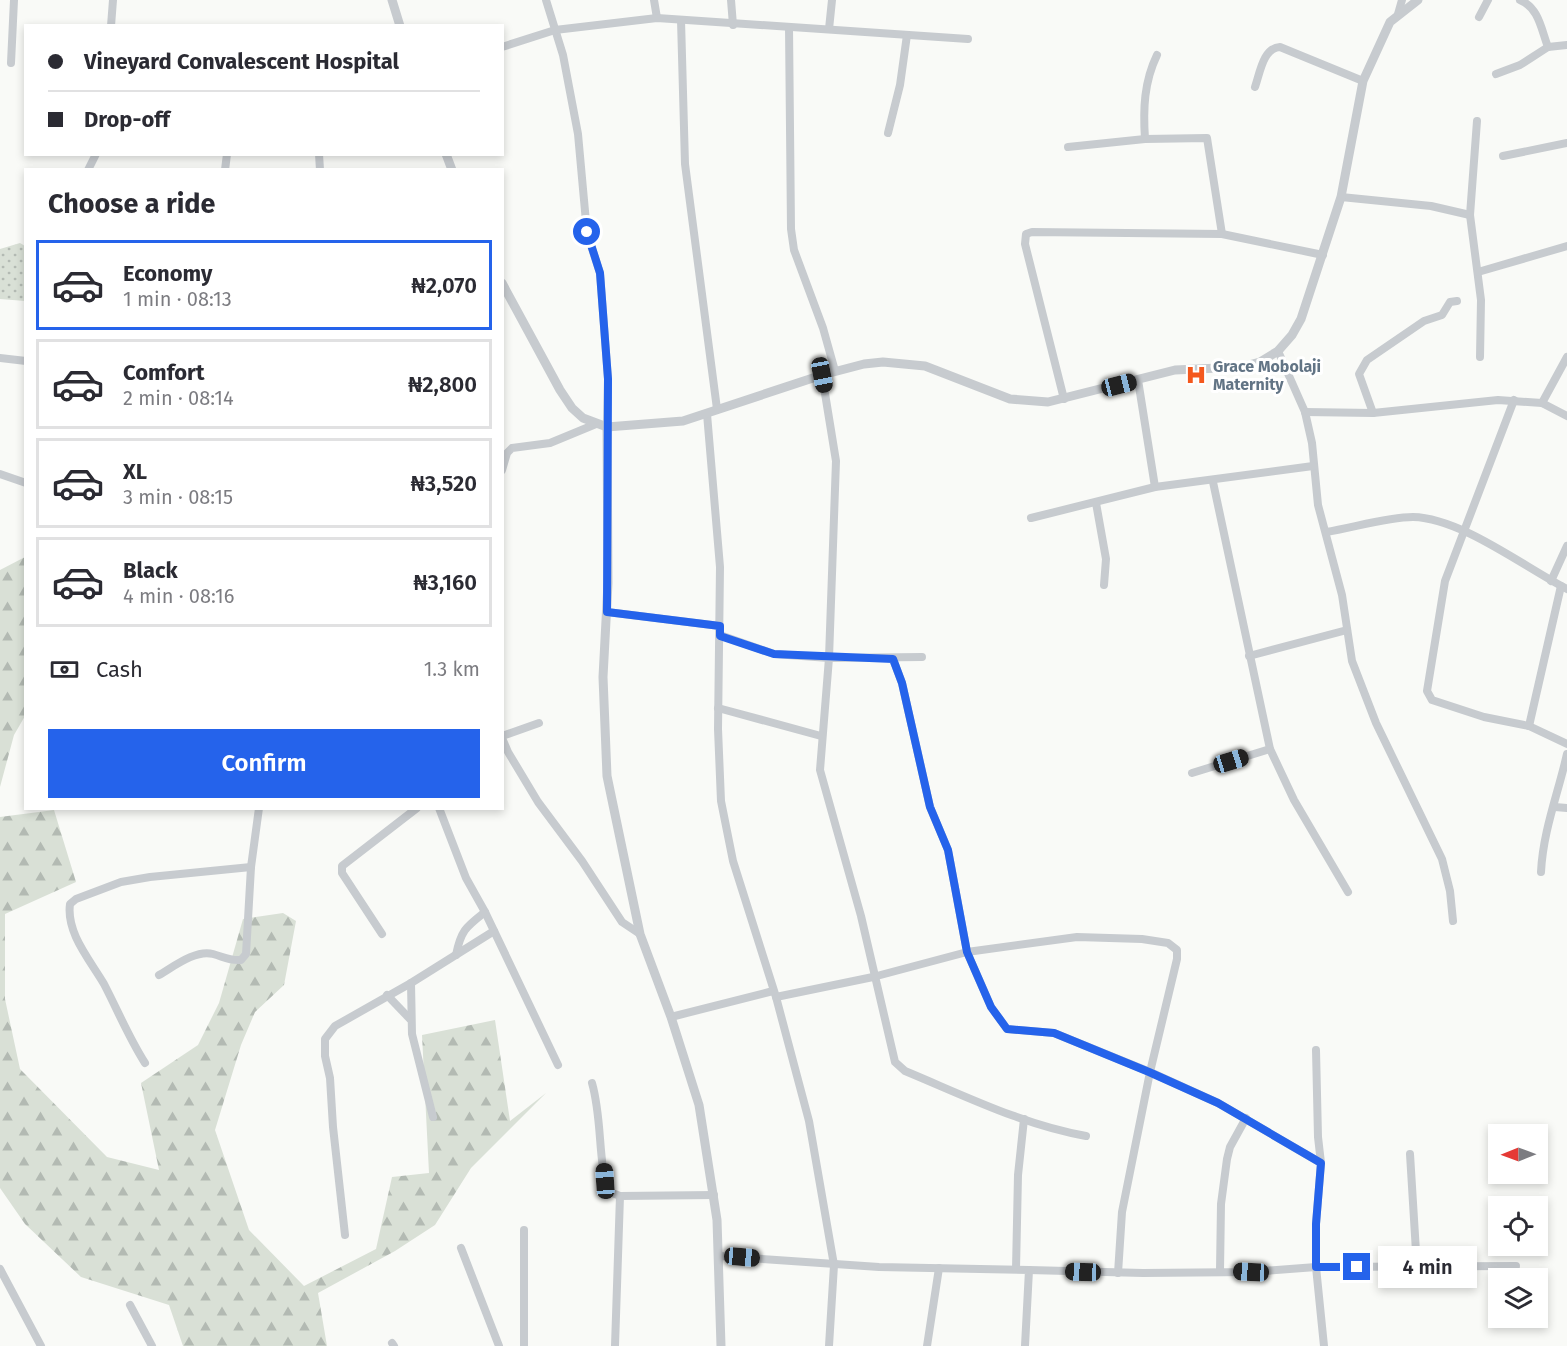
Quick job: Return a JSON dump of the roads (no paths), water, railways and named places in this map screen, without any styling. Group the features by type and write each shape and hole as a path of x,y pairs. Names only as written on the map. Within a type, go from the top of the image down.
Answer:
{"street":[{"path":"11,63 15,0"},
{"path":"111,24 113,0"},
{"path":"393,0 399,24"},
{"path":"546,0 563,55 578,134 587,232 600,273 608,379 607,612 603,677 607,776 640,934 671,1017 699,1105 714,1195 720,1256 721,1346"},
{"path":"654,0 657,18"},
{"path":"731,0 732,25"},
{"path":"830,29 832,0"},
{"path":"1398,14 1402,0"},
{"path":"504,287 572,408 596,424 607,427 667,424 707,414 835,371 883,362 925,366 1010,399 1029,402 1064,399 1175,370 1241,367 1260,362 1278,351 1292,335 1301,319 1341,197 1363,81 1390,22 1418,0"},
{"path":"1479,17 1488,0"},
{"path":"1520,0 1529,4 1536,12 1548,47"},
{"path":"504,46 555,30 657,18 732,25 830,29 968,39"},
{"path":"681,20 685,164 717,409"},
{"path":"789,27 791,229 794,249 823,328 835,371"},
{"path":"888,133 900,85 907,35"},
{"path":"1496,74 1520,65 1548,47 1567,45"},
{"path":"1255,87 1268,51 1280,47 1363,81"},
{"path":"1145,139 1144,102 1151,68 1157,55"},
{"path":"1478,121 1470,215 1481,300 1480,357"},
{"path":"1068,147 1145,139 1207,138 1222,234"},
{"path":"1503,156 1567,143"},
{"path":"1341,197 1431,206 1470,215"},
{"path":"1064,399 1025,244 1026,234 1032,232 1222,234 1323,255"},
{"path":"1478,272 1567,246"},
{"path":"1373,413 1359,374 1367,360 1424,321 1442,315 1450,302 1456,301"},
{"path":"1278,351 1305,412 1312,443 1318,505 1342,595 1352,661 1376,723 1442,859 1450,891 1453,921"},
{"path":"1542,403 1567,357"},
{"path":"0,358 24,361"},
{"path":"822,375 836,461 829,658 819,770 861,916 891,1049 898,1067 1024,1119 1086,1136"},
{"path":"1138,380 1155,487"},
{"path":"1305,412 1373,413 1483,400 1514,400 1542,403 1567,416"},
{"path":"1514,400 1463,530 1442,594 1427,691 1432,700 1484,717 1529,726 1567,744"},
{"path":"707,414 720,567 718,708 721,801 727,836 775,994 809,1121 834,1265 830,1346"},
{"path":"504,463 507,453 512,448 550,443 596,424"},
{"path":"1031,519 1155,487 1214,482 1313,466"},
{"path":"0,474 24,482"},
{"path":"1214,482 1270,749 1294,800 1323,844 1348,892"},
{"path":"1096,503 1106,559 1104,585"},
{"path":"1326,532 1412,517 1463,530 1564,588 1529,726"},
{"path":"1551,580 1567,546"},
{"path":"607,612 720,626"},
{"path":"1249,656 1347,630"},
{"path":"720,636 774,654 829,658 922,657"},
{"path":"893,659 902,683 930,807 948,850 967,952 991,1007 1007,1029 1054,1033 1149,1072 1246,1118 1321,1163"},
{"path":"718,708 821,736"},
{"path":"504,736 539,723"},
{"path":"504,742 556,828 582,861 622,922 640,934"},
{"path":"1192,773 1270,749"},
{"path":"1540,872 1543,844 1555,807 1567,754"},
{"path":"1555,807 1567,808"},
{"path":"159,975 199,955 213,954 226,959 241,960 247,949 251,867 259,810"},
{"path":"382,934 342,873 342,866 414,810"},
{"path":"440,810 462,869 558,1065"},
{"path":"146,1063 129,1038 104,985 83,952 68,914 70,904 76,899 121,882 150,876 251,867"},
{"path":"456,955 460,935 466,927 485,912"},
{"path":"345,1235 331,1114 330,1078 324,1047 325,1039 335,1026 411,983 494,931"},
{"path":"671,1017 775,994 873,977 967,952 1087,936 1168,943 1177,950 1177,959 1149,1072 1122,1212 1118,1273"},
{"path":"411,983 410,1019 433,1117"},
{"path":"387,995 410,1019"},
{"path":"1316,1050 1318,1137 1321,1163 1316,1224 1316,1267 1324,1346"},
{"path":"592,1083 599,1108 598,1133 608,1191 620,1196 714,1195"},
{"path":"1220,1270 1223,1218 1221,1204 1227,1159 1230,1148 1246,1118"},
{"path":"1016,1269 1018,1175 1024,1119"},
{"path":"1410,1154 1417,1268"},
{"path":"615,1346 620,1196"},
{"path":"524,1230 524,1346"},
{"path":"461,1248 499,1346"},
{"path":"720,1256 834,1265 1118,1273 1220,1270 1251,1272 1316,1267 1516,1266"},
{"path":"927,1346 939,1268"},
{"path":"0,1269 41,1346"},
{"path":"1025,1346 1029,1270"},
{"path":"130,1305 152,1346"}],"place":[{"name":"Grace Mobolaji Maternity","path":"1196,375"}]}
